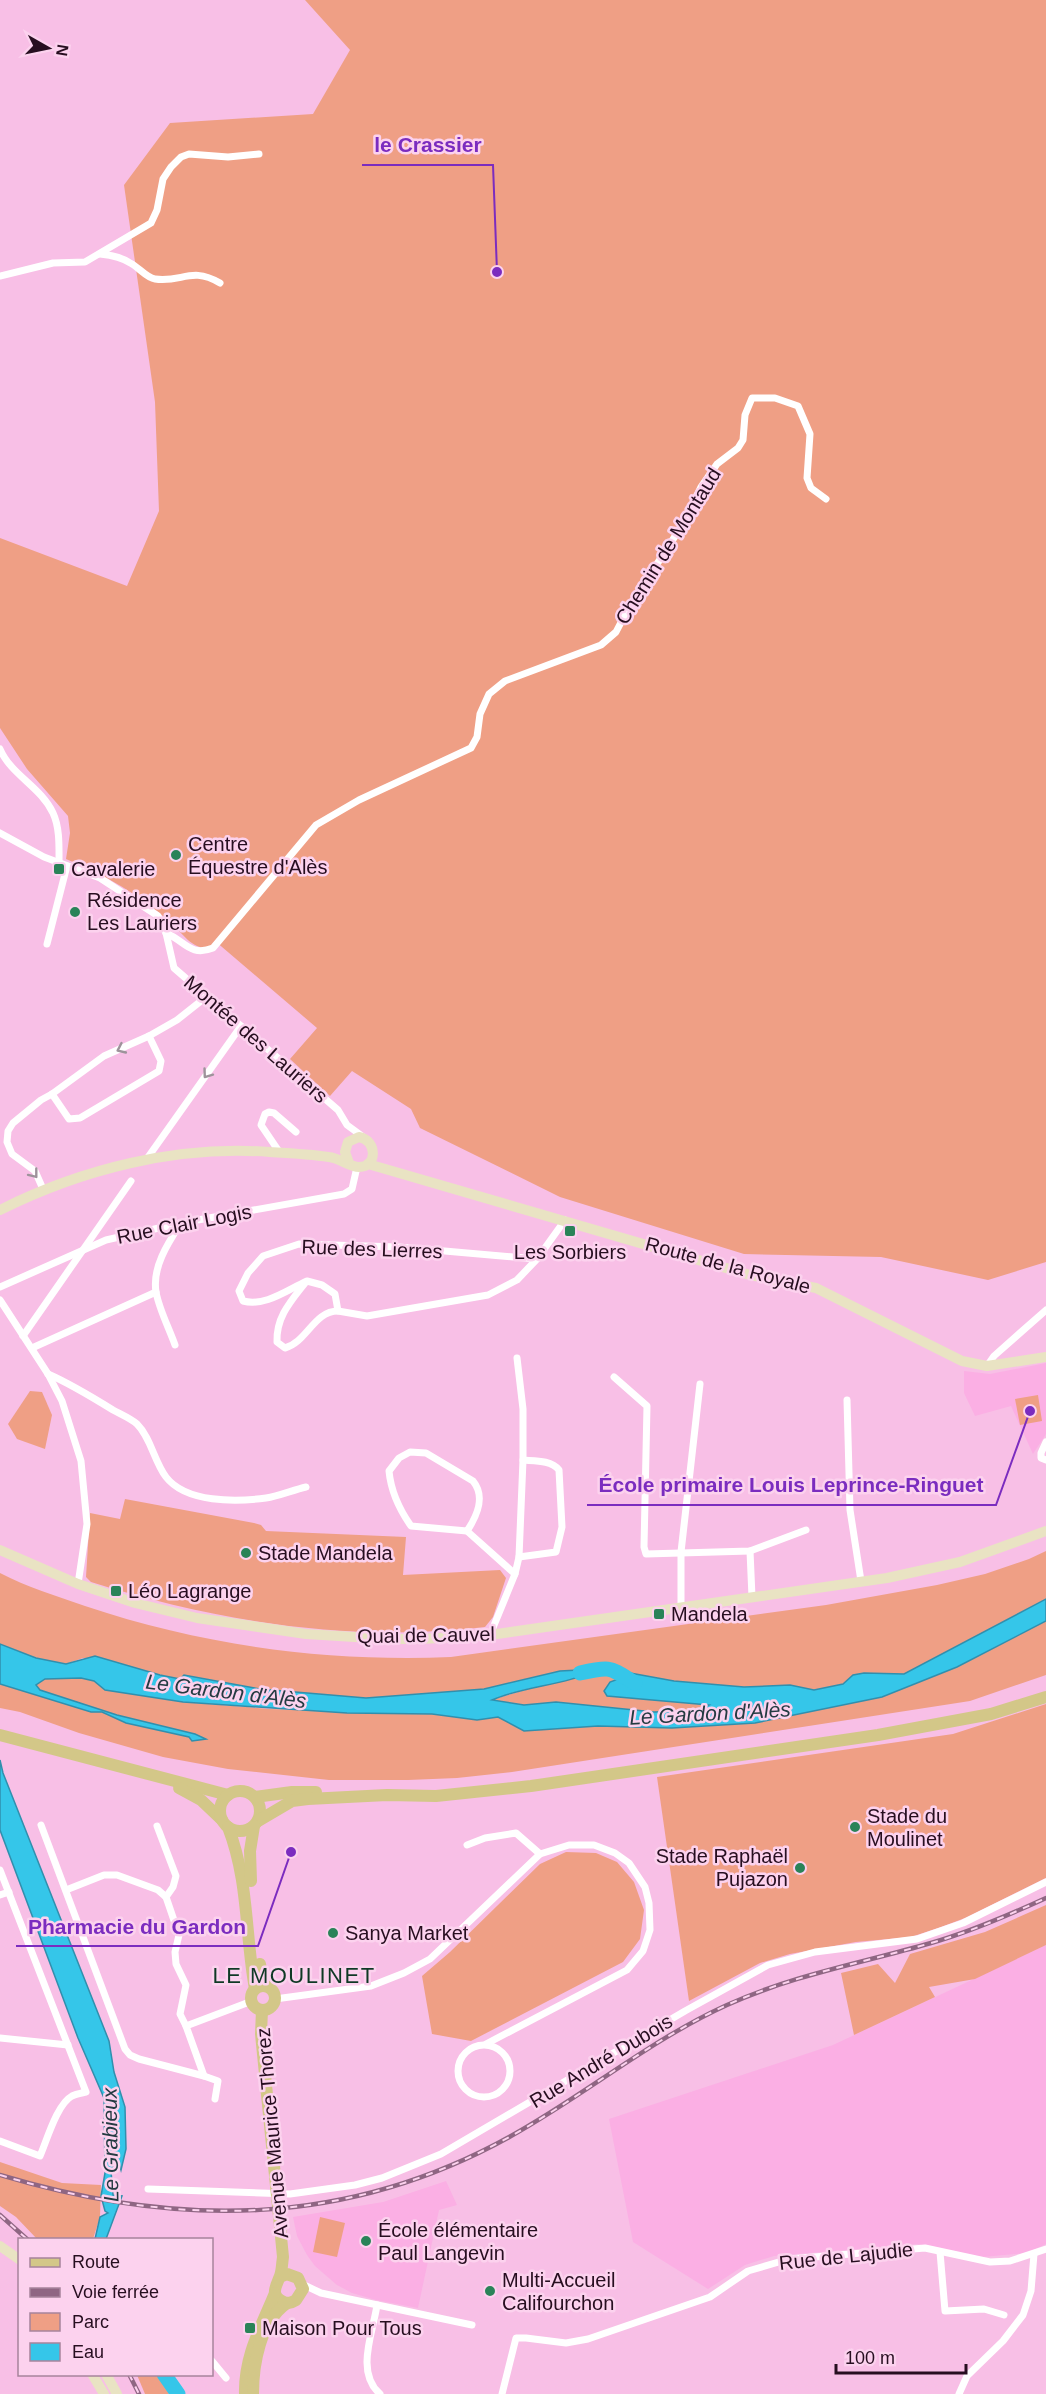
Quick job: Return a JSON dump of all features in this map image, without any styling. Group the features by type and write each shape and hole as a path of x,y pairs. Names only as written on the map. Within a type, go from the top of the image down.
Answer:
{"main road":[{"path":"329,1157 355,1138 363,1138 371,1143 373,1156 358,1164 345,1156 347,1145"},
{"name":"Route de la Royale","path":"374,1151 402,1174"},
{"name":"Route de la Royale","path":"0,1210 43,1190 87,1174 146,1160 214,1152 280,1153 329,1157 402,1174 750,1275 816,1288 962,1361 987,1366 1046,1357"},
{"name":"Quai de Cauvel","path":"0,1550 78,1584 135,1603 187,1615 269,1629 394,1639 490,1635 861,1581 960,1562 1046,1531"},
{"path":"162,1779 201,1800 225,1823 241,1831 292,1801 362,1796 436,1796 531,1786 878,1736 991,1714 1046,1697"},
{"path":"0,1735 228,1795 242,1791 255,1797 311,1791 362,1796"},
{"path":"228,1795 221,1806 225,1823 238,1852 242,1872 257,1992"},
{"path":"255,1797 261,1808 250,1851 257,1992 255,2007 262,2010 272,2005 275,1999 273,1992 257,1992"},
{"name":"Avenue Maurice Thorez","path":"262,2010 261,2034 285,2276"},
{"path":"0,2246 18,2259"},
{"path":"253,2394 253,2379 264,2335 275,2313 287,2303 300,2297 302,2284 298,2278 285,2276 274,2286 279,2300 287,2303"},
{"path":"245,2394 248,2358 256,2333 275,2293"},
{"path":"93,2376 104,2394"},
{"path":"107,2376 117,2394"}],"street":[{"path":"0,276 53,263 85,262 151,223 157,210 163,179 181,157 189,154 228,157 259,154"},
{"path":"100,254 115,256 130,262 152,279 197,274 207,275 220,282"},
{"name":"Chemin de Montaud","path":"166,933 177,937 192,950 203,951 213,948 316,825 359,800 471,748 477,737 480,714 489,694 505,681 600,645 616,632 635,597 683,524 701,488 717,464 738,448 743,440 745,415 752,398 776,398 798,406 810,434 807,478 811,488 826,499"},
{"path":"0,748 4,759 53,813 59,838 63,865 47,944"},
{"name":"Montée des Lauriers","path":"0,833 63,865 100,878 158,916 166,933 174,968 338,1110 347,1125 363,1138"},
{"path":"43,1190 35,1172 12,1154 6,1142 6,1136 13,1123 41,1100 104,1056 149,1036 177,1020 206,997"},
{"path":"146,1160 241,1026"},
{"path":"52,1094 69,1119 80,1118 159,1071 161,1061 149,1036"},
{"path":"280,1153 261,1125 265,1114 274,1113 296,1132"},
{"path":"347,1125 347,1145"},
{"name":"Rue Clair Logis","path":"0,1287 106,1240 181,1223 344,1194 352,1189 358,1164"},
{"path":"23,1336 131,1181"},
{"path":"339,1311 335,1294 322,1285 306,1281 282,1313 276,1330 277,1342 285,1348 296,1345 323,1314 330,1311 367,1316 488,1295 517,1280 537,1259 565,1220"},
{"path":"175,1345 156,1292 158,1268 167,1244 181,1223"},
{"name":"Rue des Lierres","path":"306,1281 253,1304 243,1301 239,1290 248,1273 264,1256 299,1245 399,1247 537,1259"},
{"path":"32,1348 156,1292"},
{"path":"0,1300 48,1374 62,1401 81,1461 87,1524 78,1584"},
{"path":"987,1366 994,1356 1046,1310"},
{"path":"490,1635 515,1574 519,1557 523,1409 517,1358"},
{"path":"48,1374 69,1383 136,1424 145,1436 164,1474 172,1485 183,1491 204,1497 235,1500 267,1498 306,1487"},
{"path":"614,1377 646,1406 644,1547 646,1554 750,1551 806,1530"},
{"path":"681,1607 681,1552 700,1384"},
{"path":"847,1400 850,1510 861,1581"},
{"path":"1046,1442 1041,1458 1046,1460"},
{"path":"467,1531 477,1517 480,1496 472,1481 426,1453 410,1452 395,1462 389,1471 390,1485 401,1512 411,1526 467,1531 515,1574"},
{"path":"519,1557 556,1552 562,1527 559,1470 555,1465 523,1460"},
{"path":"750,1551 752,1598"},
{"path":"41,1825 125,2049 130,2055 218,2081 215,2099"},
{"path":"158,1826 176,1876 173,1887 166,1897"},
{"path":"467,1845 485,1838 516,1833 540,1854"},
{"path":"275,1999 371,1986 404,1973 430,1959 540,1854 569,1845 594,1845 615,1853 629,1863 645,1887 649,1903 650,1930 643,1951 627,1970 486,2044 469,2049 459,2063 459,2081 471,2094 479,2097 488,2097 503,2089 511,2074 507,2057 494,2046 486,2044"},
{"path":"0,1870 86,2092 71,2097 65,2103 56,2116 40,2156 0,2141"},
{"path":"66,1890 104,1875 117,1875 158,1890 166,1897 179,1935 175,1952 176,1964 186,1985 180,2014 204,2076"},
{"name":"Rue André Dubois","path":"148,2189 277,2194 312,2192 382,2178 441,2154 768,1965 815,1952 917,1940 963,1923 1046,1882"},
{"path":"0,1895 9,1892"},
{"path":"186,2026 257,1992"},
{"path":"0,2038 68,2045"},
{"name":"Rue de Lajudie","path":"502,2394 516,2338 566,2343 588,2339 710,2297 748,2271 789,2259 925,2248 990,2262 1010,2261 1046,2249"},
{"path":"940,2252 945,2311 984,2309 1004,2315"},
{"path":"959,2394 967,2376 1003,2341 1023,2315 1031,2290 1034,2254"},
{"path":"302,2284 321,2293 472,2325"},
{"path":"300,2297 321,2293"},
{"path":"377,2305 366,2367 373,2388 380,2394"},
{"path":"213,2362 226,2378"}],"shaded area":[{"path":"1046,1363 1046,1434 1033,1454 1011,1406 975,1416 964,1393 964,1371 990,1374"},
{"path":"1046,1945 1046,2244 1027,2253 982,2257 917,2244 774,2256 745,2265 708,2289 633,2242 609,2119 833,2045"},
{"name":"École élémentaire Paul Langevin","path":"446,2181 457,2205 439,2210 418,2308 376,2300 352,2293 337,2285 315,2266 297,2236 293,2217 383,2202"}],"green space":[{"path":"305,0 1046,0 1046,1262 988,1280 881,1257 744,1254 560,1197 420,1128 411,1109 352,1071 330,1096 290,1059 317,1028 215,941 209,948 198,946 135,895 109,879 66,859 70,833 68,816 27,769 0,728 0,538 127,586 159,511 155,402 124,185 170,123 313,114 350,50"},
{"path":"30,1391 42,1392 52,1415 45,1449 17,1439 8,1424"},
{"path":"1038,1395 1042,1421 1020,1425 1015,1399"},
{"name":"Stade Mandela","path":"125,1499 254,1523 261,1525 266,1531 406,1537 403,1575 500,1570 506,1578 493,1617 485,1627 385,1632 335,1630 286,1626 187,1608 91,1582 86,1577 90,1513 120,1519"},
{"path":"1046,1551 1046,1599 904,1674 864,1673 853,1675 843,1684 814,1690 790,1685 744,1687 673,1681 619,1671 675,1700 710,1705 698,1711 654,1712 556,1702 524,1705 491,1700 596,1669 560,1671 484,1689 366,1698 260,1689 184,1675 180,1679 83,1658 66,1664 36,1658 0,1644 0,1573 85,1606 175,1632 312,1654 405,1658 451,1657 826,1605 985,1574"},
{"path":"1046,1621 1046,1675 970,1701 512,1772 457,1778 329,1780 228,1769 163,1757 79,1733 20,1712 0,1708 0,1684 91,1712 102,1712 126,1723 189,1737 192,1741 195,1734 117,1715 40,1690 36,1685 45,1679 81,1678 94,1681 105,1690 183,1702 270,1709 432,1714 477,1720 499,1717 524,1731 598,1726 672,1728 754,1723 882,1697 957,1667"},
{"name":"Stade du Moulinet","path":"1046,1704 1046,1878 965,1918 911,1937 856,1942 790,1954 760,1963 689,2001 657,1777 953,1734"},
{"path":"566,1852 596,1853 617,1862 634,1882 644,1910 640,1939 623,1962 471,2041 432,2034 422,1976 450,1952 540,1864"},
{"path":"1046,1905 1046,1945 975,1979 929,1987 935,1997 854,2035 841,1973 878,1964 895,1983 910,1954 985,1932"},
{"path":"0,2162 62,2183 101,2185 100,2217 93,2238 36,2238 16,2217 0,2206"},
{"path":"320,2217 345,2223 337,2257 313,2252"},
{"path":"137,2376 160,2376 169,2394 145,2394"}],"water":[{"path":"1046,1599 1046,1621 957,1667 882,1697 755,1723 672,1728 598,1726 524,1731 498,1717 477,1720 432,1714 347,1713 183,1702 105,1690 94,1681 81,1678 45,1679 36,1685 40,1690 117,1715 195,1734 206,1739 192,1741 189,1737 126,1723 102,1712 91,1712 0,1684 0,1644 36,1658 66,1664 95,1656 180,1679 184,1675 260,1689 366,1698 484,1689 560,1671 598,1669 572,1679 518,1691 492,1700 524,1705 556,1702 654,1712 698,1711 709,1705 607,1696 604,1691 610,1682 621,1678 619,1671 674,1681 744,1687 790,1685 814,1690 843,1684 853,1675 864,1673 904,1674"},
{"path":"0,1760 3,1773 109,2041 114,2072 125,2107 126,2149 121,2170 117,2156 111,2171 113,2195 122,2196 106,2238 95,2238 100,2217 108,2213 105,2211 101,2196 105,2173 104,2098 78,2038 0,1830"}],"waterway":[{"name":"Le Gardon d'Alès","path":"580,1673 609,1669 635,1683"},
{"name":"Le Grabieux","path":"165,2376 178,2394"}],"railway":[{"path":"0,2175 66,2192 131,2204 196,2210 260,2210 323,2203 386,2188 449,2166 511,2136 671,2034 727,2005 802,1977 960,1934 1046,1898"},
{"path":"0,2215 26,2238"},
{"path":"130,2376 139,2394"}],"place":[{"name":"le Crassier","path":"497,272"},
{"name":"Centre Équestre d'Alès","path":"176,855"},
{"name":"Cavalerie","path":"59,869"},
{"name":"Résidence Les Lauriers","path":"75,912"},
{"name":"Les Sorbiers","path":"570,1231"},
{"name":"École primaire Louis Leprince-Ringuet","path":"1030,1411"},
{"name":"Stade Mandela","path":"246,1553"},
{"name":"Léo Lagrange","path":"116,1591"},
{"name":"Mandela","path":"659,1614"},
{"name":"Stade du Moulinet","path":"855,1827"},
{"name":"Pharmacie du Gardon","path":"291,1852"},
{"name":"Stade Raphaël Pujazon","path":"800,1868"},
{"name":"Sanya Market","path":"333,1933"},
{"name":"École élémentaire Paul Langevin","path":"366,2241"},
{"name":"Multi-Accueil Califourchon","path":"490,2291"},
{"name":"Maison Pour Tous","path":"250,2328"}],"district":[{"name":"LE MOULINET","path":"294,1975"}]}
